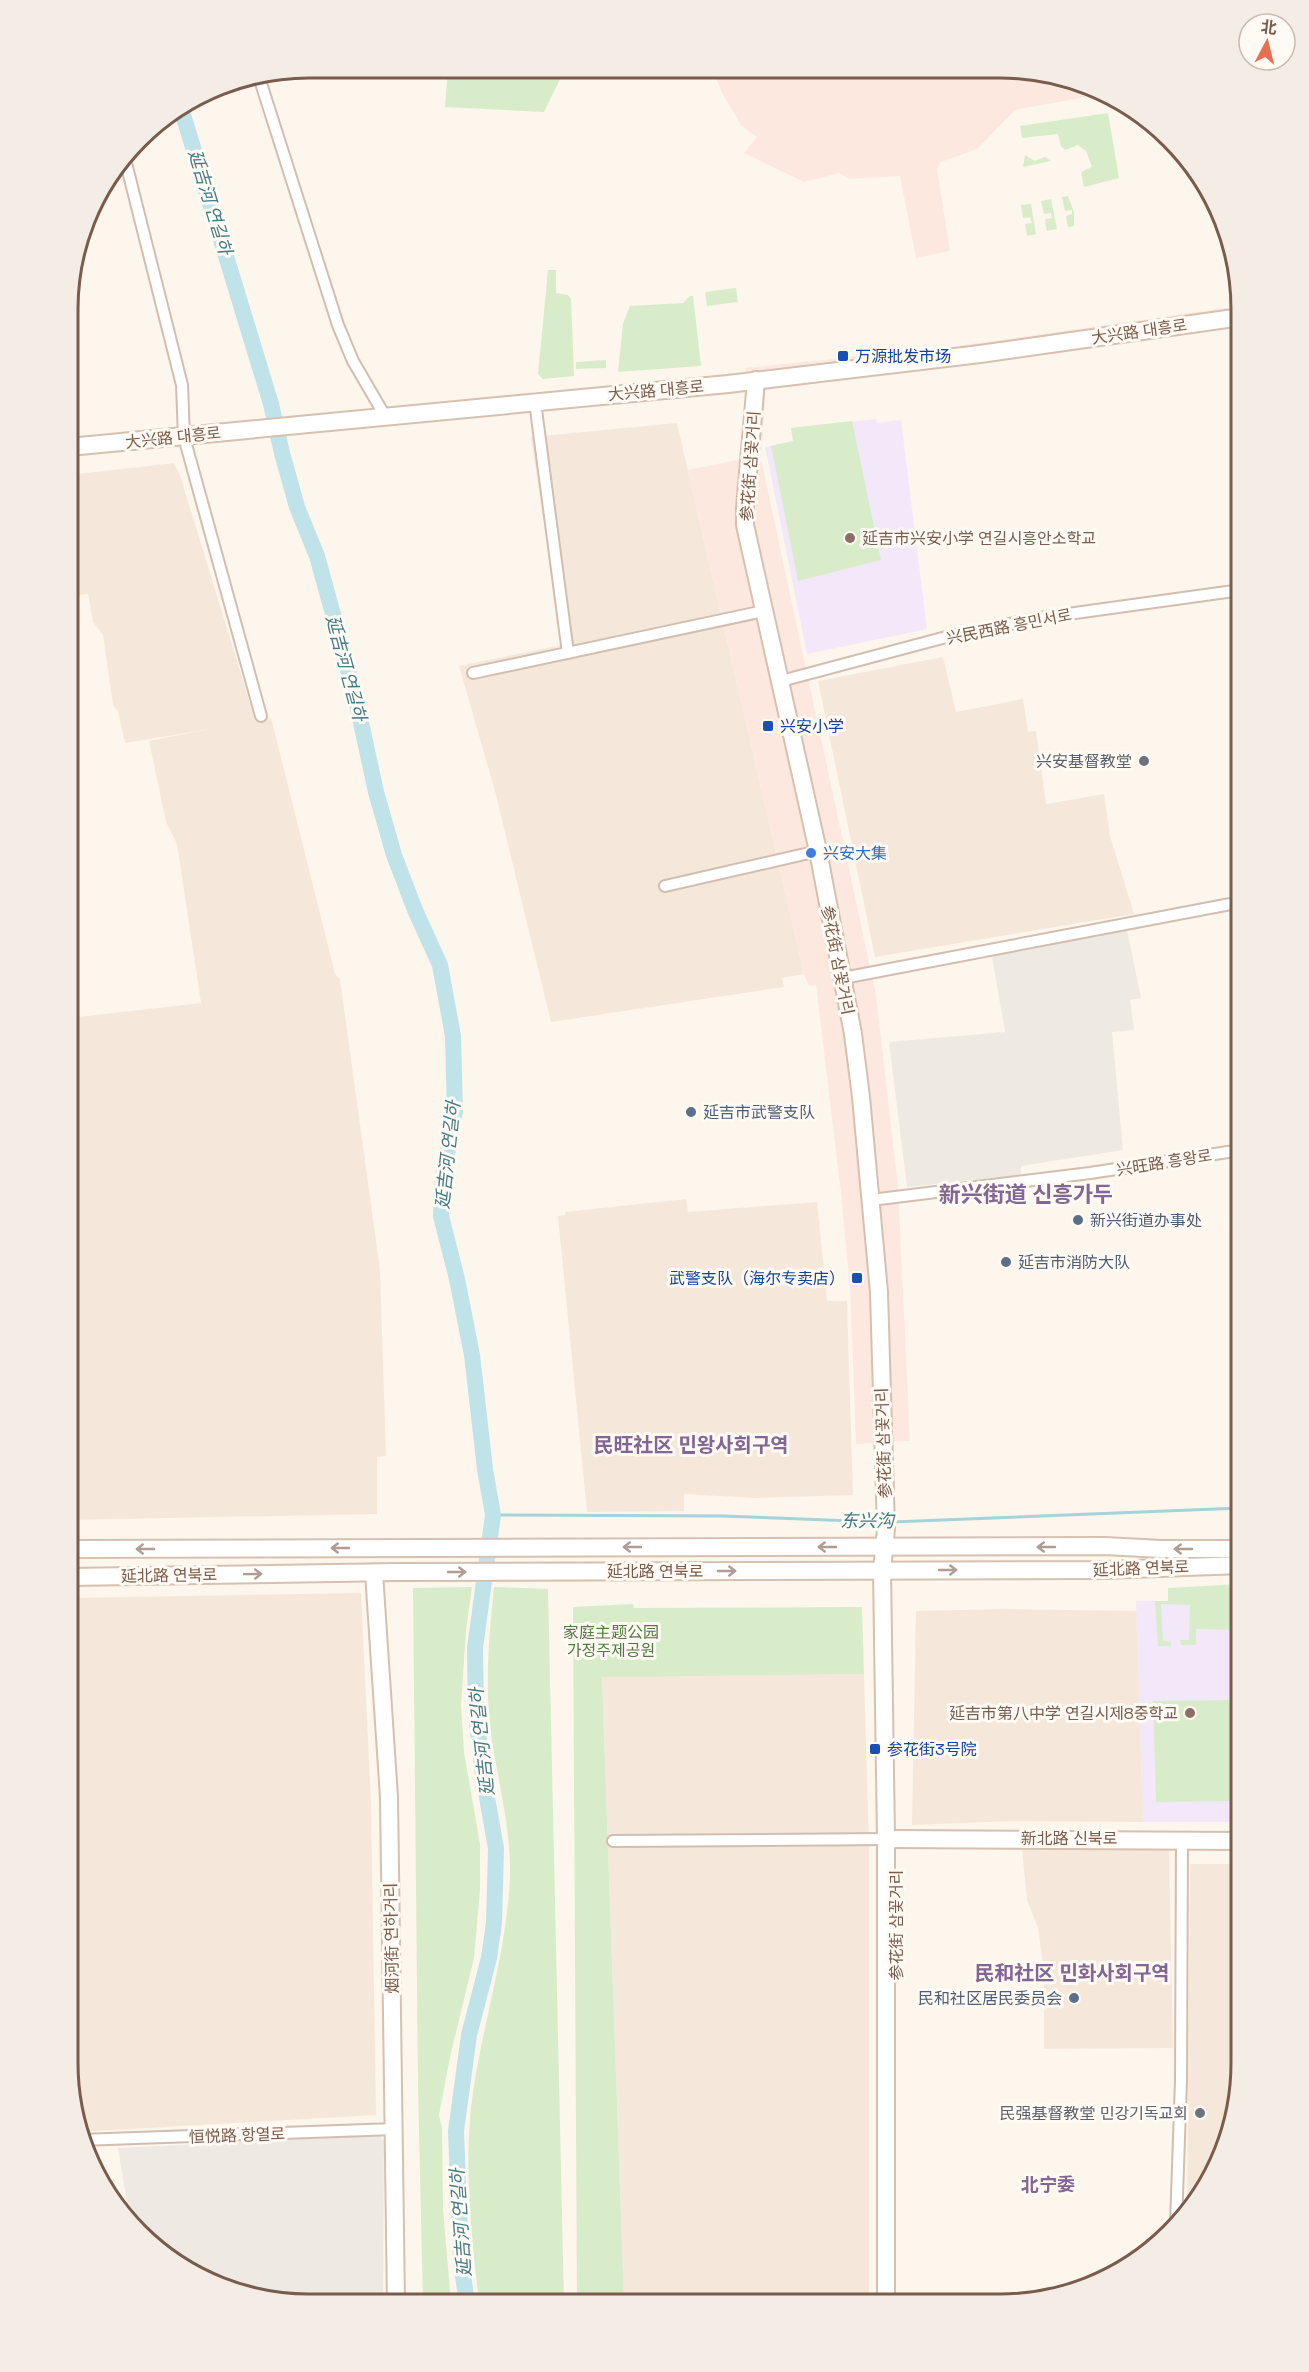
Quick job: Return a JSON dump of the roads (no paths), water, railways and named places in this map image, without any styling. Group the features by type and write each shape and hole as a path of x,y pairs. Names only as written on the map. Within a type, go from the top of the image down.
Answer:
{"main road":[{"name":"大兴路 대흥로","path":"78,446 756,380 980,354 1231,319"},
{"name":"参花街 삼꽃거리","path":"756,380 745,508 747,539 781,681 843,978 860,1087 879,1292 886,1522 897,2294"},
{"name":"延北路 연북로","path":"78,1549 1105,1546 1231,1549"},
{"name":"延北路 연북로","path":"78,1577 398,1572 1105,1570 1231,1565"},
{"name":"烟河街 연하거리","path":"374,1573 389,1797 396,2294"},
{"name":"参花街 삼꽃거리","path":"886,2294 891,1838"},
{"name":"新北路 신북로","path":"891,1838 1231,1840"}],"street":[{"path":"261,83 338,326 353,361 385,416"},
{"path":"127,167 182,385 189,436 261,716"},
{"path":"535,402 568,653"},
{"name":"兴民西路 흥민서로","path":"781,681 950,636 1039,618 1231,591"},
{"path":"473,673 764,611"},
{"path":"665,886 818,852"},
{"path":"843,978 1231,904"},
{"name":"兴旺路 흥왕로","path":"872,1200 1090,1173 1231,1152"},
{"path":"614,1840 891,1838"},
{"path":"1176,2212 1182,1839"},
{"name":"恒悦路 항열로","path":"91,2140 395,2129"}],"waterway":[{"name":"延吉河 연길하","path":"183,115 271,404 297,507 317,556 357,704 376,792 394,855 415,910 440,965 453,1036 455,1111 443,1176 441,1216 457,1279 472,1355 485,1469 493,1515 475,1648 476,1713 483,1775 496,1848 494,1923 489,1958 469,2035 456,2131 461,2262 466,2294"},
{"name":"东兴沟","path":"892,1522 1231,1508"},
{"name":"东兴沟","path":"493,1515 722,1516 880,1522"}],"place":[{"name":"万源批发市场","path":"843,356"},
{"name":"延吉市兴安小学 연길시흥안소학교","path":"850,538"},
{"name":"兴安小学","path":"768,726"},
{"name":"兴安基督教堂","path":"1144,761"},
{"name":"兴安大集","path":"811,853"},
{"name":"延吉市武警支队","path":"691,1112"},
{"name":"新兴街道办事处","path":"1078,1220"},
{"name":"延吉市消防大队","path":"1006,1262"},
{"name":"武警支队（海尔专卖店）","path":"857,1278"},
{"name":"延吉市第八中学 연길시제8중학교","path":"1190,1713"},
{"name":"参花街3号院","path":"875,1749"},
{"name":"民和社区居民委员会","path":"1074,1998"},
{"name":"民强基督教堂 민강기독교회","path":"1200,2113"}],"district":[{"name":"新兴街道 신흥가두","path":"1026,1194"},
{"name":"民旺社区 민왕사회구역","path":"691,1445"},
{"name":"民和社区 민화사회구역","path":"1072,1973"},
{"name":"北宁委","path":"1048,2185"}],"park label":[{"name":"家庭主题公园 가정주제공원","path":"611,1641"}]}
